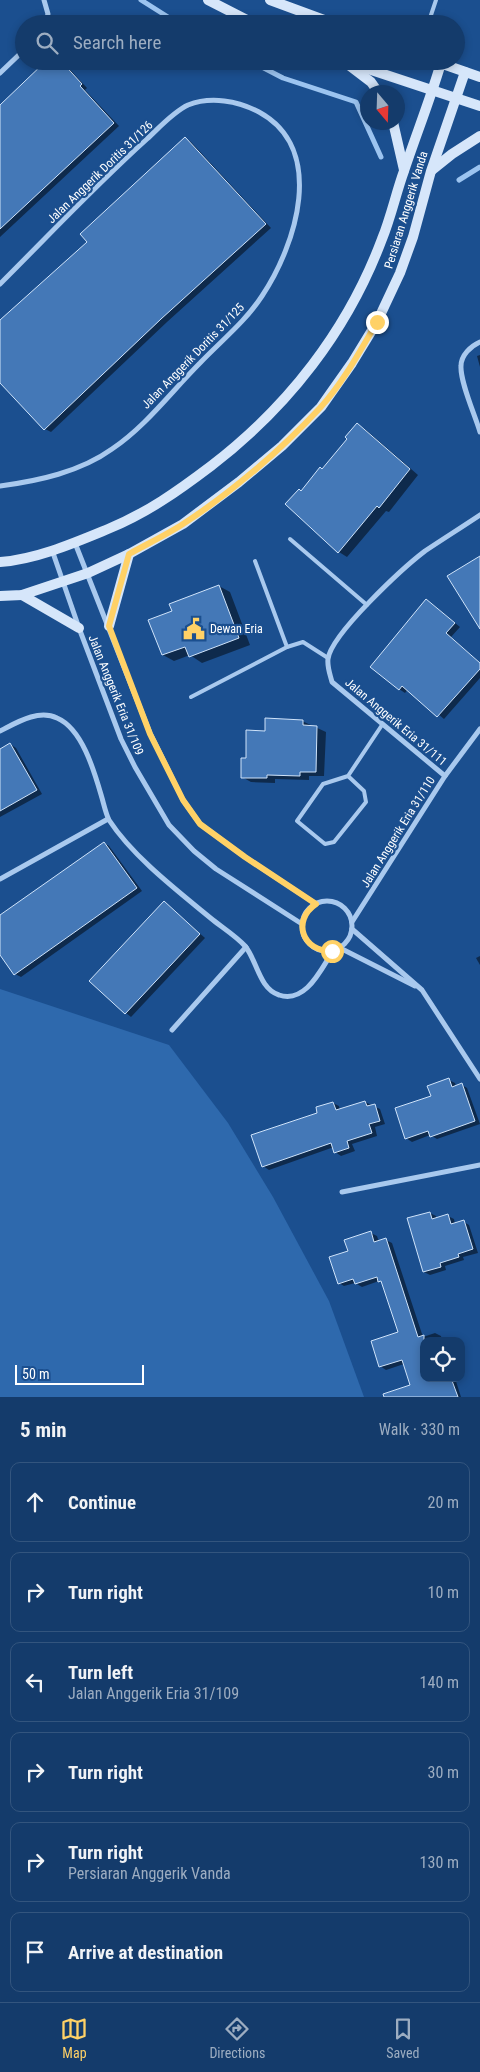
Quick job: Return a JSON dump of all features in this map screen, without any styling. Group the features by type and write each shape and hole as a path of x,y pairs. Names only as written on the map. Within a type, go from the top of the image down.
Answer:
{"street":[{"path":"44,0 48,15"},
{"path":"208,0 237,15"},
{"path":"270,0 311,15"},
{"path":"0,73 15,59"},
{"path":"356,70 373,85"},
{"path":"372,70 480,106"},
{"name":"Persiaran Anggerik Vanda","path":"0,562 52,550 138,516 180,490 254,431 296,388 352,306 382,240 433,90 437,70"},
{"path":"460,70 480,77"},
{"name":"Persiaran Anggerik Vanda","path":"0,596 22,595 88,573 129,554 183,524 239,482 282,446 321,407 352,363 377,322 400,273 413,237 431,171 465,72"},
{"name":"Jalan Anggerik Doritis 31/126","path":"0,284 128,156 185,106 202,100 227,101"},
{"name":"Jalan Anggerik Doritis 31/125","path":"0,486 43,479 77,467 111,450 154,412 243,321 263,294 287,249 294,226 298,206 298,163 290,140 268,117 252,108 227,101"},
{"path":"394,130 404,171"},
{"path":"431,171 452,154 480,136"},
{"path":"480,342 465,354 461,365 462,377 480,432"},
{"path":"328,658 336,641 367,605 424,552 480,515"},
{"name":"Jalan Anggerik Eria 31/109","path":"75,542 154,741 183,800 200,824 245,857 316,904"},
{"name":"Jalan Anggerik Eria 31/109","path":"52,550 121,739 134,767 170,824 194,851 216,869 302,924"},
{"path":"109,626 129,554"},
{"path":"22,595 79,628"},
{"name":"Jalan Anggerik Eria 31/111","path":"328,658 328,669 332,682 445,776"},
{"path":"0,731 24,719 42,715 57,717 69,726 81,742 93,768 108,819 146,861 246,947 268,988 279,995 292,996 303,992 311,984 332,951"},
{"name":"Jalan Anggerik Eria 31/110","path":"352,922 445,776 480,730"},
{"path":"0,879 108,819"},
{"path":"324,901 339,904 350,914 352,929 349,938 340,948 332,951 317,949 311,945 303,932 302,924 307,912 316,904 324,901"},
{"path":"352,929 422,990 480,1079"},
{"path":"172,1030 246,947"},
{"path":"340,948 422,990"},
{"path":"342,1192 480,1165"}],"lane":[{"path":"431,15 436,0"},
{"path":"290,539 367,605"},
{"path":"256,561 287,647"},
{"path":"192,697 287,647 303,642 328,658"},
{"path":"348,776 364,791 366,802 334,842 324,844 297,821 323,784 348,776 382,725"}],"shaded area":[{"path":"0,989 169,1045 228,1123 273,1197 329,1301 364,1397 0,1397"}],"building":[{"path":"37,70 69,70 82,84 80,86 114,123 0,229 0,105"},
{"path":"185,137 266,224 161,319 44,430 0,383 0,320 87,242 80,234"},
{"path":"357,423 410,469 379,508 377,506 338,553 285,504 299,489 301,491 320,467 322,469 347,439 345,437"},
{"path":"480,556 480,629 447,576"},
{"name":"Dewan Eria","path":"219,585 239,638 189,657 185,647 162,655 148,620 172,611 169,604"},
{"path":"426,599 455,623 446,633 480,663 480,669 437,717 402,686 399,690 370,667"},
{"path":"265,718 303,720 303,725 317,726 316,772 300,772 300,776 267,775 267,778 241,778 241,758 246,758 246,730 265,731"},
{"path":"10,743 37,790 0,811 0,749"},
{"path":"104,842 137,888 14,975 0,955 0,915"},
{"path":"164,901 200,934 125,1014 89,981"},
{"path":"449,1078 452,1087 462,1083 475,1121 430,1137 428,1131 405,1139 395,1108 431,1096 427,1086"},
{"path":"365,1101 367,1106 375,1104 380,1121 369,1124 372,1133 347,1141 349,1148 334,1153 331,1143 262,1167 251,1135 317,1113 316,1107 333,1102 336,1110"},
{"path":"430,1212 432,1219 448,1214 451,1224 464,1220 473,1249 458,1254 459,1257 440,1263 441,1267 423,1272 407,1218"},
{"path":"371,1231 374,1242 386,1238 418,1337 424,1335 424,1337 420,1337 420,1382 452,1382 458,1397 384,1397 383,1394 410,1385 402,1360 379,1367 371,1341 398,1332 381,1281 378,1282 377,1277 355,1284 353,1279 338,1284 329,1257 348,1251 344,1240"}],"waterway":[{"path":"141,0 165,15"},
{"path":"267,70 283,78 356,102 381,157"},
{"path":"459,180 480,167"}],"place":[{"name":"Dewan Eria","path":"194,629"}],"route":[{"path":"332,951 317,949 306,939 303,932 302,924 304,918 311,907 316,904 245,857 200,824 183,800 150,734 109,626 129,554 183,524 239,482 282,446 321,407 352,363 377,322"}]}
